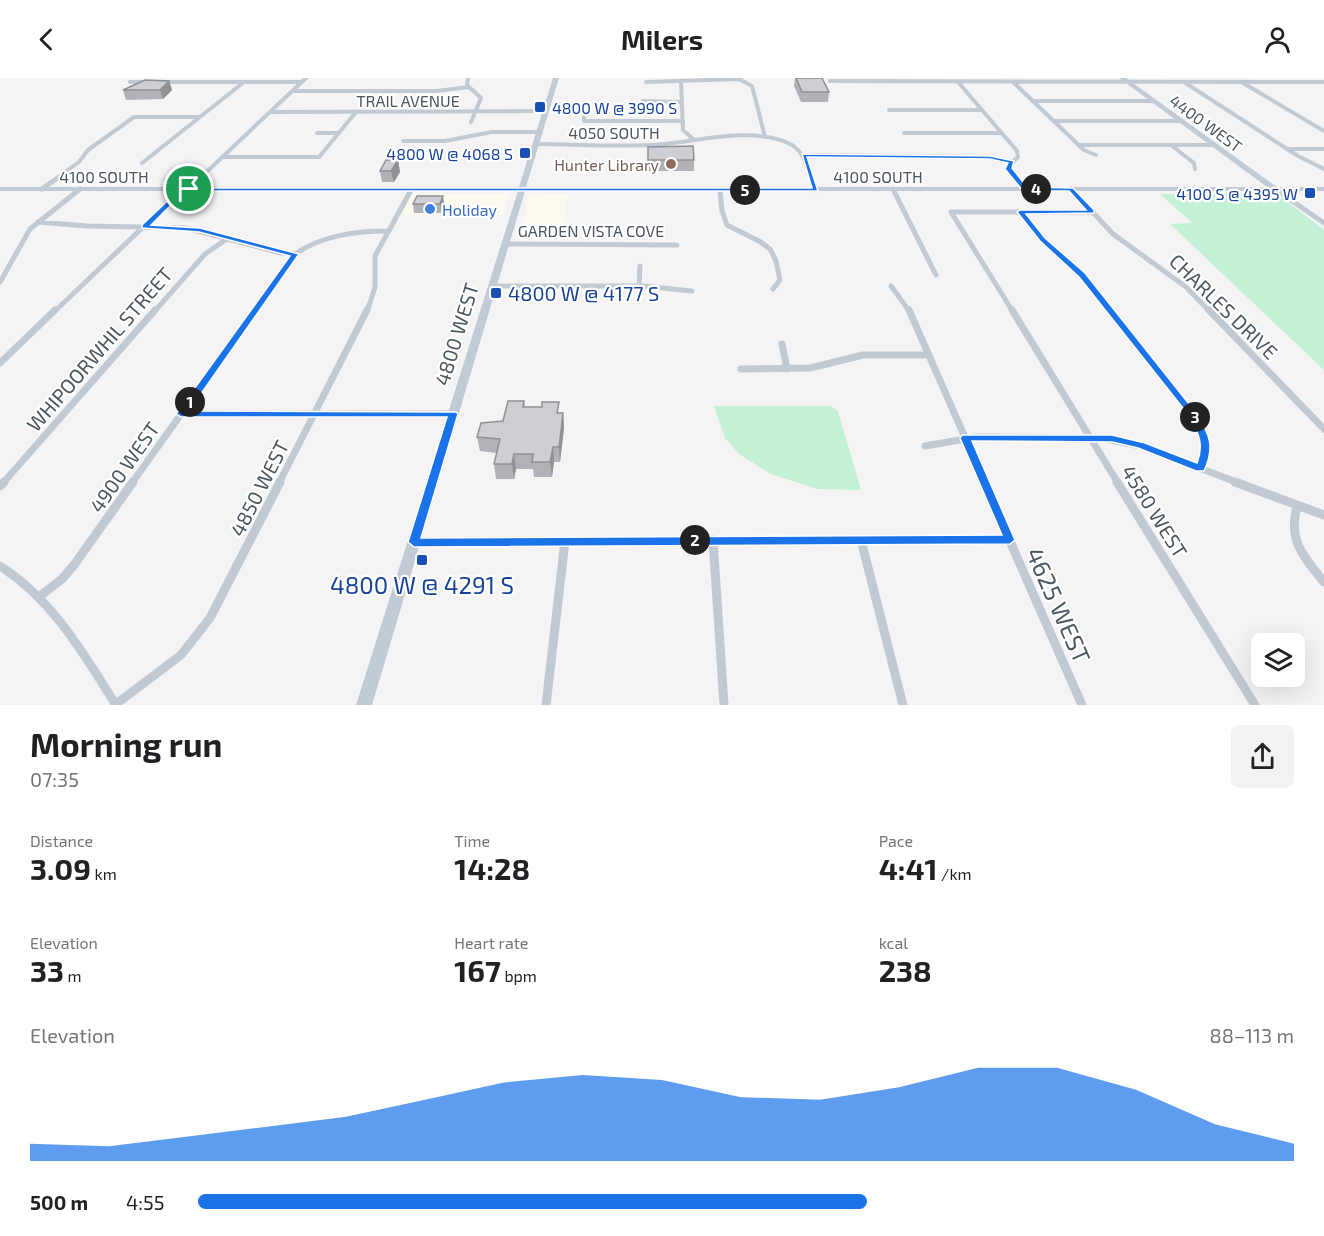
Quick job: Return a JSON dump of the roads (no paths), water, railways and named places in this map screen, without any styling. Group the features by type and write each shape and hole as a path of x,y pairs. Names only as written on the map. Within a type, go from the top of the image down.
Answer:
{"main road":[{"name":"4800 WEST","path":"364,705 556,78"},
{"name":"4400 WEST","path":"1124,80 1275,189"},
{"name":"4100 SOUTH","path":"0,189 1324,189"}],"street":[{"path":"468,78 466,83 481,98 471,122"},
{"path":"646,82 738,78 752,86 765,138"},
{"path":"130,82 304,80"},
{"path":"0,363 144,226 223,157 304,80"},
{"path":"681,81 685,134 693,139"},
{"path":"830,81 1324,82"},
{"path":"142,163 244,82"},
{"path":"958,82 1018,152 1018,157 1009,169 1025,189"},
{"path":"1013,82 1079,145 1096,155"},
{"path":"1184,82 1287,149 1324,169"},
{"path":"1240,82 1324,131"},
{"path":"292,91 437,91 469,87"},
{"path":"1032,101 1153,100"},
{"path":"643,101 682,102"},
{"path":"890,110 982,110"},
{"name":"TRAIL AVENUE","path":"270,112 546,111"},
{"path":"223,157 319,157 356,112"},
{"path":"584,116 584,121 683,121"},
{"path":"42,189 79,162 88,150 134,117 198,117"},
{"path":"1054,121 1181,121"},
{"path":"403,141 450,140 487,132 539,132"},
{"path":"317,133 339,133"},
{"path":"904,133 1002,133"},
{"name":"4050 SOUTH","path":"536,144 663,144 712,136 765,138 788,143 802,153"},
{"path":"1079,145 1214,145"},
{"path":"1171,145 1194,163 1195,169"},
{"path":"1287,149 1324,149"},
{"path":"816,190 802,153 990,158 1012,162"},
{"path":"0,281 12,266 22,240 38,222 80,189"},
{"path":"893,189 936,275"},
{"name":"CHARLES DRIVE","path":"1071,189 1113,234 1186,287 1324,429"},
{"path":"1275,189 1324,223"},
{"name":"4850 WEST","path":"116,704 172,663 204,627 372,299 375,287 375,256 411,190"},
{"path":"720,190 724,219 727,224 737,231 763,241 773,251 780,280 773,289"},
{"name":"4580 WEST","path":"1020,212 951,212 1255,705"},
{"path":"1020,212 1092,212"},
{"path":"1020,212 1042,239 1082,275 1200,424 1207,446 1200,468"},
{"path":"38,222 193,229 281,253 295,254"},
{"name":"4900 WEST","path":"40,596 62,579 74,566 295,254 325,239 389,231"},
{"name":"WHIPOORWHIL STREET","path":"0,486 205,254 228,238"},
{"name":"GARDEN VISTA COVE","path":"504,244 677,244"},
{"path":"639,285 640,266"},
{"path":"492,286 639,285 692,291"},
{"name":"4625 WEST","path":"891,286 907,305 1082,705"},
{"path":"782,344 788,369"},
{"path":"741,369 810,368 854,356 929,355"},
{"path":"181,414 453,414"},
{"path":"924,446 965,438 1090,437 1132,443 1324,515"},
{"path":"1297,506 1291,523 1293,536 1303,555 1324,582"},
{"path":"713,540 724,705"},
{"path":"861,540 903,705"},
{"path":"414,542 1010,540"},
{"path":"546,705 565,541"},
{"path":"0,566 40,596 55,614 116,704"}],"place":[{"name":"4800 W @ 3990 S","path":"540,107"},
{"name":"4800 W @ 4068 S","path":"525,153"},
{"name":"Hunter Library","path":"671,164"},
{"name":"4100 S @ 4395 W","path":"1310,193"},
{"name":"Holiday","path":"430,209"},
{"name":"4800 W @ 4177 S","path":"496,293"},
{"name":"4800 W @ 4291 S","path":"422,560"}]}
